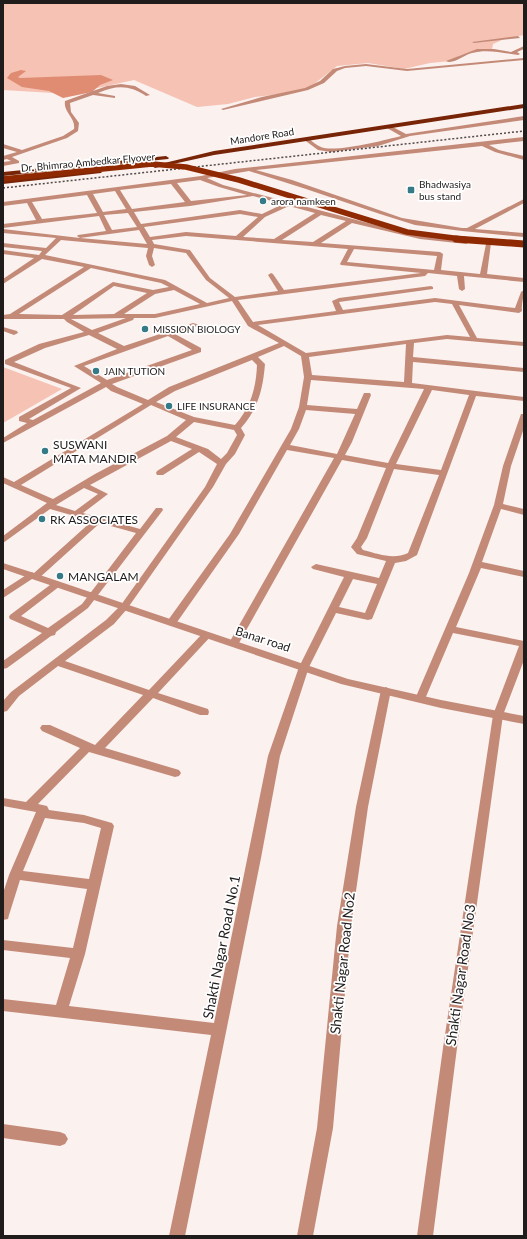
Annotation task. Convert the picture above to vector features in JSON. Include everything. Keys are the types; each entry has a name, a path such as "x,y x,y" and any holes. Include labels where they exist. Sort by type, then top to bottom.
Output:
{"highway":[{"name":"Mandore Road","path":"3,178 158,165 214,153 524,105"},
{"name":"Mandore Road","path":"3,178 27,172 168,157 524,105"}],"main road":[{"name":"Dr. Bhimrao Ambedkar Flyover","path":"3,178 151,162 175,162 281,189 394,226 448,235 524,241"},
{"name":"Dr. Bhimrao Ambedkar Flyover","path":"3,178 152,164 171,165 239,180 407,232 524,246"}],"street":[{"path":"494,48 496,47 472,42 518,37"},
{"path":"512,53 524,47"},
{"path":"421,65 452,60 464,54 494,48 524,57"},
{"path":"223,109 306,89 322,82 335,70 345,67 366,65 407,70 524,57"},
{"path":"5,157 65,138 76,130 78,125 76,120 68,114 68,102 107,87 124,84 136,88 148,95"},
{"path":"107,87 123,90"},
{"path":"93,93 113,97"},
{"path":"442,118 458,128"},
{"path":"306,139 320,149 331,150 378,144 405,136 524,118"},
{"path":"389,126 405,136"},
{"path":"3,204 90,194 245,170 524,139"},
{"path":"483,144 497,151 524,158"},
{"path":"3,146 24,152"},
{"path":"510,155 524,153"},
{"path":"5,157 17,162 27,172"},
{"path":"3,164 17,162"},
{"path":"245,170 272,176 429,226 524,235"},
{"path":"201,178 256,196 398,233 446,240 524,246"},
{"path":"173,182 190,204"},
{"path":"117,190 152,246 149,256 152,265"},
{"path":"90,194 110,232"},
{"path":"3,226 256,196"},
{"path":"29,201 40,222"},
{"path":"468,230 524,201"},
{"path":"238,238 263,216 288,204"},
{"path":"332,215 357,204"},
{"path":"3,282 40,257 60,238 110,232 240,212 263,216"},
{"path":"277,240 321,212"},
{"path":"316,243 352,220"},
{"path":"3,231 188,251 208,279 234,299 251,324 305,355 447,337 474,338 524,344"},
{"path":"148,239 186,234 316,243 440,254"},
{"path":"437,272 440,254 446,240"},
{"path":"483,276 490,244"},
{"path":"3,245 47,250"},
{"path":"352,246 343,264 524,280"},
{"path":"3,252 90,266 163,281 206,305"},
{"path":"353,265 366,281"},
{"path":"12,316 90,266"},
{"path":"3,317 155,316 234,299 424,272"},
{"path":"424,272 435,300"},
{"path":"460,274 462,289"},
{"path":"271,275 282,292"},
{"path":"66,317 96,294 113,284 154,292 161,292 176,288"},
{"path":"340,312 335,301 430,288"},
{"path":"115,317 154,292"},
{"path":"523,296 518,306 524,318"},
{"path":"251,324 435,300 519,310"},
{"path":"454,302 474,338"},
{"path":"66,317 69,322 124,349"},
{"path":"5,361 42,346 137,317"},
{"path":"196,325 78,366 107,383 114,389 149,403 192,419 238,428"},
{"path":"3,329 14,333"},
{"path":"3,441 107,383 198,350 169,334"},
{"path":"408,385 408,359 410,342"},
{"path":"7,483 172,390 286,343"},
{"path":"171,623 234,534 295,429 303,407 308,376 305,355"},
{"path":"238,428 250,415 258,391 261,364 252,356"},
{"path":"408,359 524,370"},
{"path":"5,361 77,388 22,419 34,423"},
{"path":"308,376 408,385 524,400"},
{"path":"429,388 391,466 362,538 356,547 360,552 391,560 403,559 412,555 473,394"},
{"path":"234,643 348,442 367,395"},
{"path":"303,407 359,412"},
{"path":"420,699 477,564 498,505 507,466 522,427 524,416"},
{"path":"3,540 51,504 170,438 192,419"},
{"path":"3,708 15,694 110,622 124,607 209,487 222,463 231,454 241,435 238,428"},
{"path":"170,438 198,449 222,463"},
{"path":"285,447 391,466 444,473"},
{"path":"160,473 198,449"},
{"path":"7,483 76,514 142,532"},
{"path":"76,514 104,494 83,485"},
{"path":"498,505 524,512"},
{"path":"3,666 51,633 94,597 159,510"},
{"path":"3,595 33,576 98,520"},
{"path":"333,609 368,617 391,560"},
{"path":"477,564 524,574"},
{"name":"Banar road","path":"3,566 234,643 345,682 524,720"},
{"path":"316,567 382,582"},
{"name":"Shakti Nagar Road No.1","path":"177,1236 220,1030 274,756 304,667 350,574"},
{"path":"51,633 14,617 57,584"},
{"path":"450,629 524,645"},
{"path":"28,807 150,695 207,635"},
{"name":"Shakti Nagar Road No3","path":"425,1236 450,1048 498,715 524,645"},
{"path":"56,662 204,712"},
{"name":"Shakti Nagar Road No2","path":"305,1236 325,1128 345,918 362,807 386,690"},
{"path":"46,728 92,749 175,773"},
{"path":"3,802 43,809 6,896 3,916"},
{"path":"41,813 84,819 108,826 78,954 61,1011"},
{"path":"15,875 95,885"},
{"path":"3,945 78,954"},
{"path":"3,1005 220,1030"},
{"path":"3,1131 60,1139"}],"shaded area":[{"path":"3,3 524,3 524,35 504,39 493,44 492,49 461,55 451,61 430,63 404,69 368,63 337,66 309,88 282,94 255,97 228,104 197,107 134,80 70,94 3,90"},
{"path":"21,70 26,71 18,77 20,78 101,75 113,80 100,85 92,92 63,98 49,91 22,87 7,78 11,73"},
{"path":"3,367 62,389 3,423"}],"railway":[{"path":"3,188 524,131"}],"place":[{"name":"Bhadwasiya bus stand","path":"411,190"},
{"name":"arora namkeen","path":"263,201"},
{"name":"MISSION BIOLOGY","path":"145,329"},
{"name":"JAIN TUTION","path":"96,371"},
{"name":"LIFE INSURANCE","path":"169,406"},
{"name":"SUSWANI MATA MANDIR","path":"45,451"},
{"name":"RK ASSOCIATES","path":"42,519"},
{"name":"MANGALAM","path":"60,576"}]}
